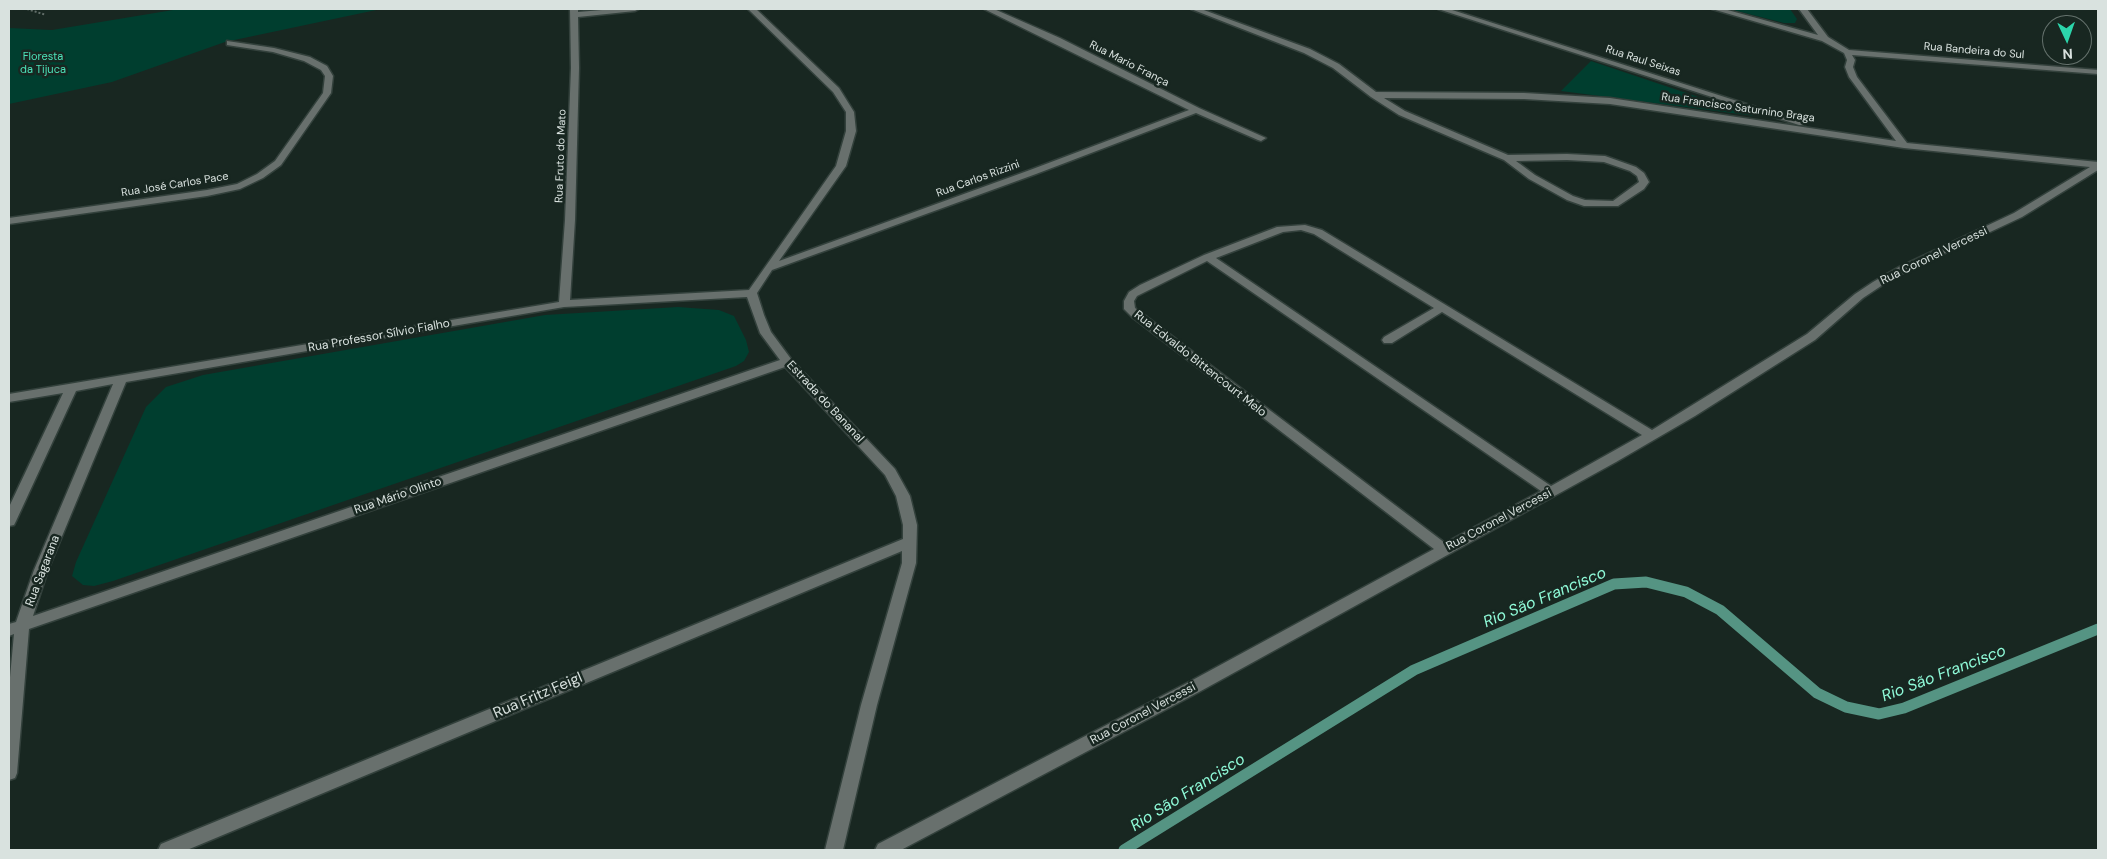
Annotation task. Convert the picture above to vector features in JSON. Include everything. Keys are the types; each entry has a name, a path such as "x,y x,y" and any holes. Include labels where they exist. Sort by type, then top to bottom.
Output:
{"street":[{"path":"574,12 635,9"},
{"path":"752,9 836,90 850,112 851,131 841,166 752,293"},
{"name":"Rua Mario França","path":"988,9 1057,40 1196,110 1260,138"},
{"path":"1195,9 1307,51 1336,66 1374,96 1402,113 1507,158 1532,177 1570,198 1584,203 1614,204 1641,187 1644,182 1641,175 1633,169 1605,159 1567,157 1507,158"},
{"name":"Rua Raul Seixas","path":"1442,9 1837,134"},
{"path":"1716,9 1825,39 1847,52 1851,60 1849,67 1853,77 1904,145"},
{"path":"1803,9 1825,39"},
{"name":"Rua Fruto do Mato","path":"564,304 570,220 575,68 574,12"},
{"name":"Rua José Carlos Pace","path":"9,221 207,193 240,186 260,176 278,163 307,124 326,93 329,76 324,68 307,60 274,50 230,43"},
{"name":"Rua Bandeira do Sul","path":"1847,52 2098,72"},
{"name":"Rua Francisco Saturnino Braga","path":"1374,96 1569,97 1610,101 1904,145 2098,166"},
{"name":"Rua Carlos Rizzini","path":"768,268 1033,172 1196,110"},
{"name":"Rua Coronel Vercessi","path":"884,850 1194,687 1651,436 1811,337 1859,296 1877,284 1904,269 2018,215 2098,166"},
{"name":"Rua Edvaldo Bittencourt Melo","path":"1443,549 1136,315 1130,309 1129,301 1134,294 1144,287 1208,257 1281,228 1301,227 1318,232 1651,436"},
{"path":"1208,257 1551,492"},
{"name":"Rua Professor Sílvio Fialho","path":"9,398 564,304 752,293"},
{"name":"Estrada do Bananal","path":"752,293 758,315 766,333 787,362 890,472 904,496 910,525 909,563 869,706 834,850"},
{"path":"1388,340 1443,307"},
{"name":"Rua Mário Olinto","path":"16,628 787,362"},
{"name":"Rua Sagarana","path":"9,773 16,628 121,379"},
{"path":"9,521 70,388"},
{"name":"Rua Fritz Feigl","path":"166,850 910,542"}],"path":[{"path":"27,9 46,15"}],"green space":[{"name":"Floresta da Tijuca","path":"179,9 381,9 225,42 112,82 9,104 9,28 52,30"},
{"path":"1729,9 1790,9 1797,19 1795,23 1784,23"},
{"path":"1591,61 1755,116 1561,91"},
{"path":"678,307 719,310 734,316 746,340 749,352 744,361 736,366 113,581 94,586 83,585 72,576 76,562 146,407 166,387 203,375 545,315"}],"waterway":[{"name":"Rio São Francisco","path":"1124,850 1414,670 1614,584 1646,582 1686,592 1720,610 1817,693 1846,707 1879,714 1904,708 2098,629"}]}
